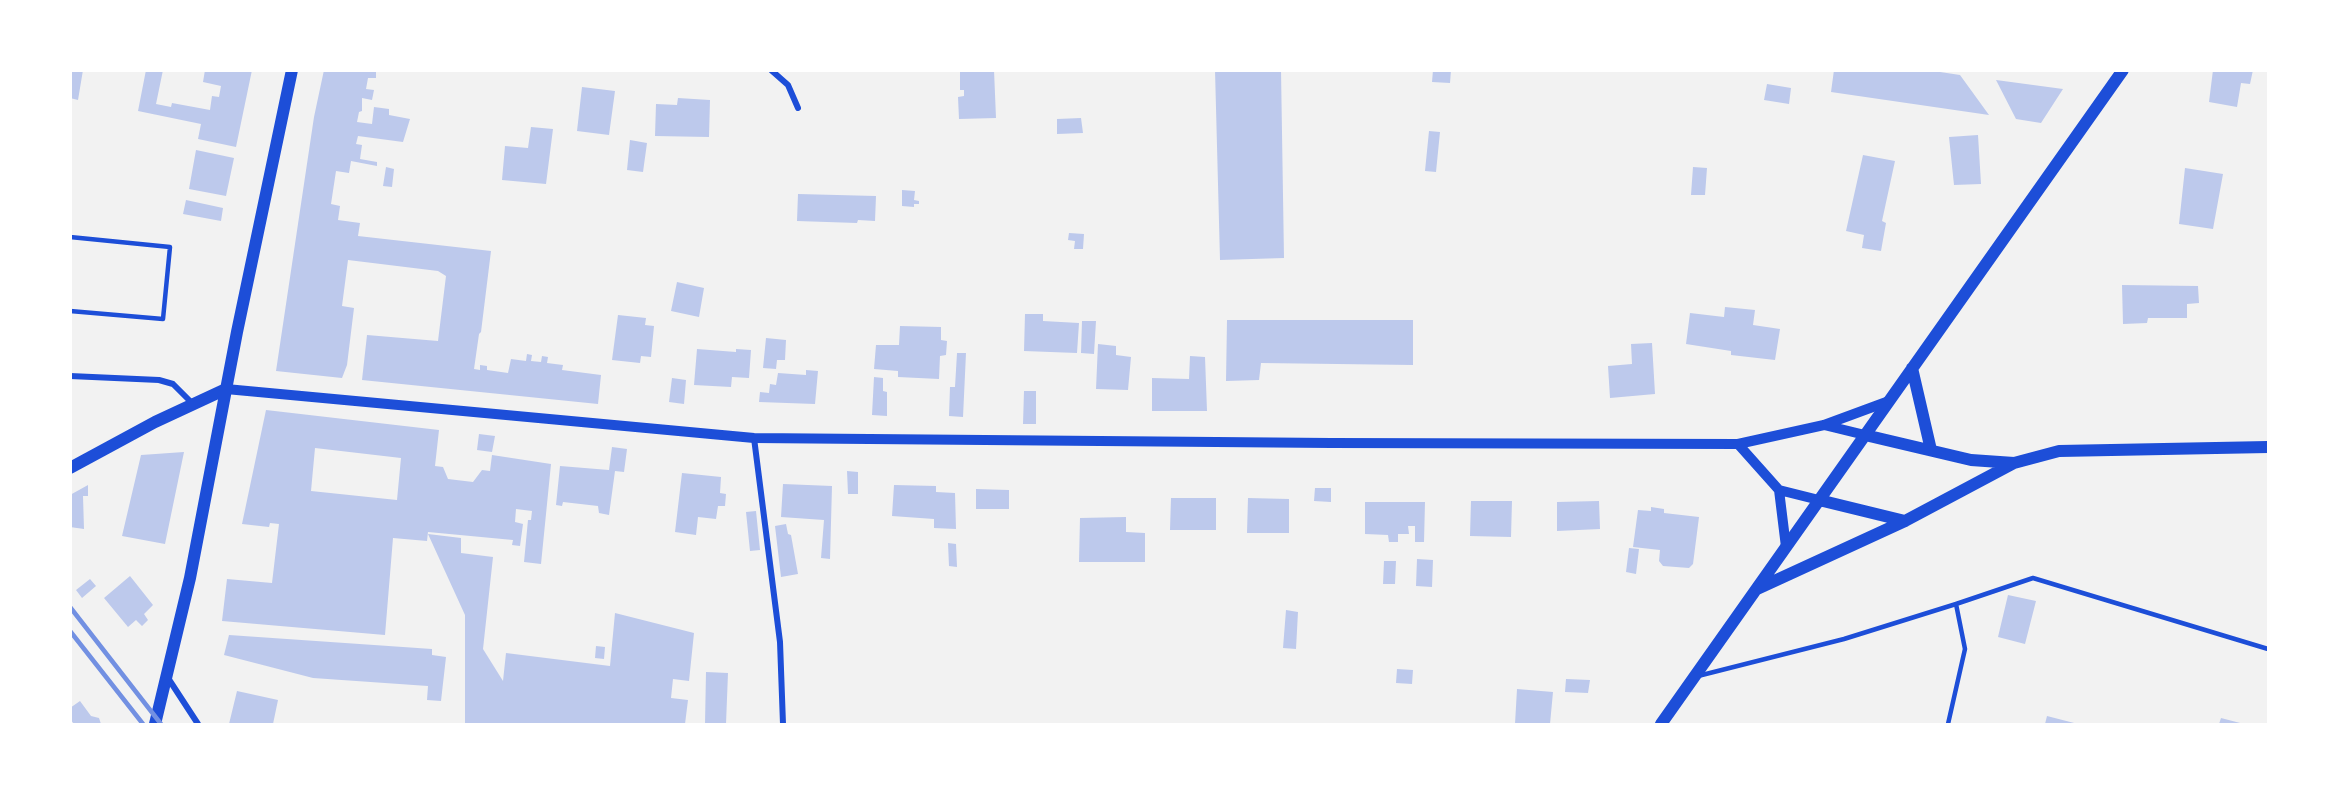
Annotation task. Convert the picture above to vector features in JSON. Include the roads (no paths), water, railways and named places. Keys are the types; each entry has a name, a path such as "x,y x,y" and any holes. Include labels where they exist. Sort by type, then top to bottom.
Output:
{"main road":[{"path":"155,724 190,578 226,389 292,70"},
{"path":"1662,724 2123,70"},
{"path":"1912,368 1931,450"},
{"path":"70,468 226,389"},
{"path":"1865,435 1971,460 2014,463"},
{"path":"1756,590 1905,521 2014,463 2059,451 2268,447"},
{"path":"1819,500 1905,521"}],"street":[{"path":"771,70 788,85 798,108"},
{"path":"70,376 159,380 173,384 193,404"},
{"path":"226,389 754,438 1738,444 1824,425 1889,401"},
{"path":"1824,425 1865,435"},
{"path":"754,438 780,642 783,724"},
{"path":"1738,444 1779,490 1819,500"},
{"path":"1779,490 1786,547"},
{"path":"167,678 198,724"}],"lane":[{"path":"70,237 170,247 164,319 70,310"},
{"path":"1695,677 1845,639 2033,578 2268,649"},
{"path":"1948,724 1965,649 1956,604"},
{"path":"1950,717 1953,724"}],"railway":[{"path":"70,607 161,724"},
{"path":"70,631 143,724"}]}
